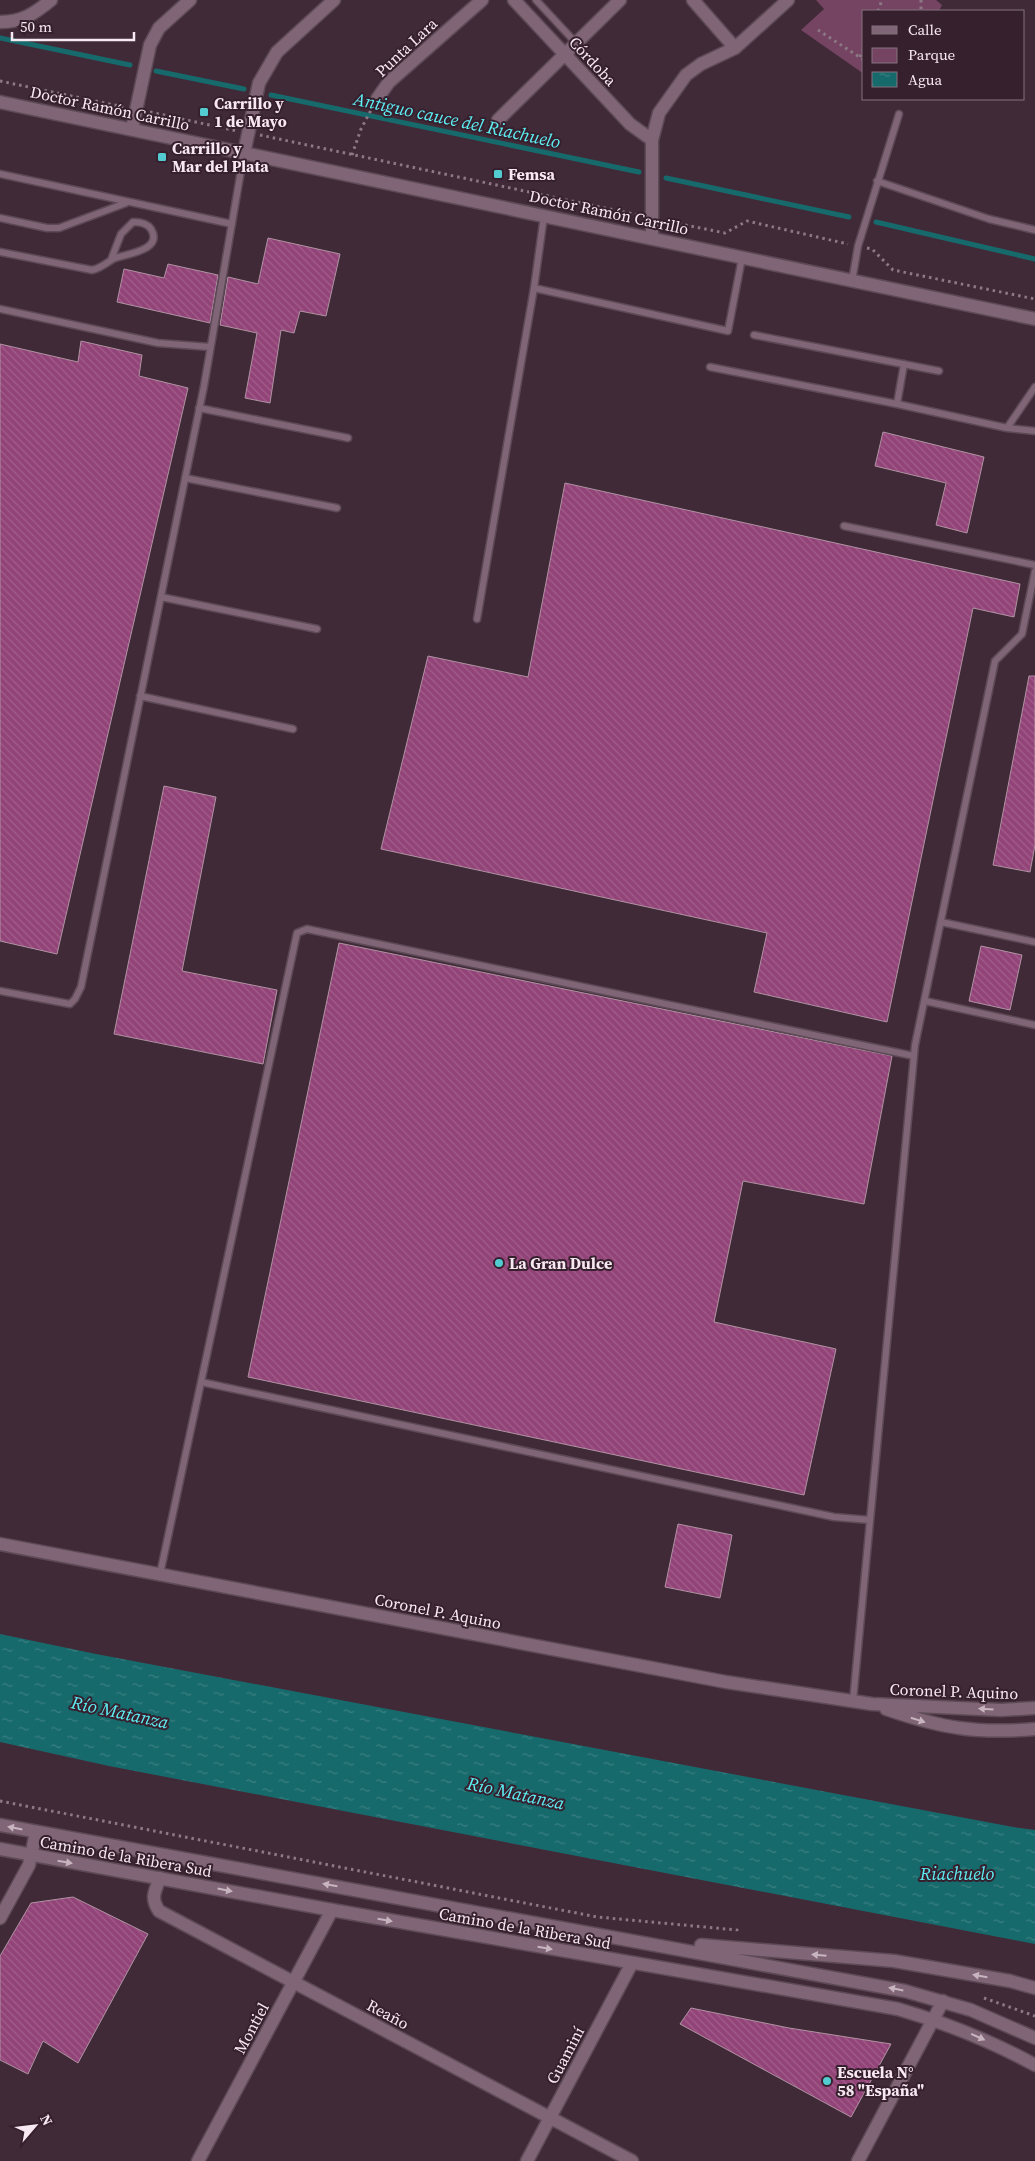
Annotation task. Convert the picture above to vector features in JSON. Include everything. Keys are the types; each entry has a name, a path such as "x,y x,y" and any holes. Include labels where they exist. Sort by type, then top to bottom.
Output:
{"street":[{"path":"0,22 20,20 38,10 50,0"},
{"path":"132,129 150,45 154,35 190,0"},
{"path":"244,152 259,83 277,52 334,0"},
{"name":"Punta Lara","path":"375,102 389,82 482,0"},
{"name":"Córdoba","path":"514,0 630,124 652,140"},
{"path":"498,120 620,0"},
{"path":"693,0 735,48"},
{"path":"652,238 652,140 659,113 686,75 701,64 735,48 788,0"},
{"name":"Doctor Ramón Carrillo","path":"0,102 1035,319"},
{"name":"Coronel P. Aquino","path":"0,1544 726,1682 872,1704 1001,1710 1035,1708"},
{"name":"Coronel P. Aquino","path":"872,1704 923,1722 966,1730 998,1732 1035,1729"},
{"name":"Camino de la Ribera Sud","path":"0,1825 636,1940 905,1991 944,2000 1004,2023 1035,2038"},
{"path":"0,1918 29,1865 36,1832"},
{"name":"Camino de la Ribera Sud","path":"0,1849 332,1910 898,2009 933,2020 1004,2048 1035,2065"},
{"name":"Reaño","path":"160,1878 154,1895 154,1903 159,1910 632,2161"},
{"name":"Montiel","path":"198,2161 332,1910"},
{"path":"636,1940 894,1961 1031,1987"},
{"name":"Guaminí","path":"527,2161 632,1963"},
{"path":"858,2161 944,2000"}],"lane":[{"path":"536,0 576,43"},
{"path":"852,281 858,246 899,114"},
{"path":"0,991 70,1004 75,1000 81,987 200,408 244,152"},
{"path":"0,174 232,224"},
{"path":"878,181 989,219 1035,230"},
{"path":"0,218 47,228 59,228 126,202"},
{"path":"478,619 534,288 544,216"},
{"path":"0,252 92,270 99,269 111,260 145,249 150,245 153,236 152,230 147,225 133,222 121,234 111,260"},
{"path":"534,288 728,331 742,258"},
{"path":"0,309 158,343 210,347"},
{"path":"754,335 939,371"},
{"path":"897,404 904,364"},
{"path":"710,367 1007,428 1035,431"},
{"path":"1007,428 1035,386"},
{"path":"200,408 348,438"},
{"path":"185,478 337,508"},
{"path":"844,526 1035,565"},
{"path":"853,1701 914,1056 995,662 1022,634 1035,571"},
{"path":"161,597 317,629"},
{"path":"140,696 294,729"},
{"path":"941,922 1035,942"},
{"path":"160,1574 297,933 307,929 914,1056"},
{"path":"924,1001 1035,1025"},
{"path":"201,1382 824,1515 870,1520"}],"path":[{"path":"818,30 862,58"},
{"path":"0,81 726,233 747,221 872,249 893,270 1035,298"},
{"path":"352,155 363,125 375,102"},
{"path":"0,1801 598,1917 737,1930 741,1949"}],"green space":[{"path":"816,0 936,0 942,5 940,10 862,10 862,73 801,30 824,9"}],"water":[{"name":"Riachuelo","path":"0,1634 96,1654 1035,1830 1035,1944 109,1766 0,1742"}],"building":[{"path":"268,238 340,254 326,316 300,311 294,333 281,330 270,403 245,398 257,333 220,325 228,277 258,284"},
{"path":"168,264 218,275 210,323 117,302 124,269 164,278"},
{"path":"81,341 142,355 139,376 188,388 57,954 0,941 0,344 78,362"},
{"path":"883,432 984,457 967,533 936,525 946,483 875,466"},
{"path":"565,483 1020,584 1014,617 973,608 887,1022 754,992 767,933 381,849 428,656 528,677"},
{"path":"1029,676 1035,676 1035,845 1030,872 993,865"},
{"path":"164,786 216,797 182,971 277,990 263,1064 114,1034"},
{"name":"La Gran Dulce","path":"339,943 892,1056 864,1204 743,1181 714,1322 836,1349 804,1495 248,1377"},
{"path":"981,946 1022,955 1010,1010 969,1001"},
{"path":"678,1524 732,1535 720,1598 665,1587"},
{"path":"73,1897 148,1934 78,2063 43,2041 28,2074 0,2060 0,1956 31,1903"},
{"name":"Escuela N° 58 \"España\"","path":"691,2008 789,2028 891,2044 851,2117 680,2024"}],"waterway":[{"name":"Antiguo cauce del Riachuelo","path":"0,38 130,65"},
{"name":"Antiguo cauce del Riachuelo","path":"156,71 244,89"},
{"name":"Antiguo cauce del Riachuelo","path":"271,95 639,172"},
{"name":"Antiguo cauce del Riachuelo","path":"666,178 849,217"},
{"name":"Antiguo cauce del Riachuelo","path":"876,222 1035,259"}],"place":[{"name":"Carrillo y 1 de Mayo","path":"204,112"},
{"name":"Carrillo y Mar del Plata","path":"162,157"},
{"name":"Femsa","path":"498,174"},
{"name":"La Gran Dulce","path":"499,1263"},
{"name":"Escuela N° 58 \"España\"","path":"827,2081"}],"water label":[{"name":"Río Matanza","path":"120,1712"},
{"name":"Río Matanza","path":"516,1793"}]}
